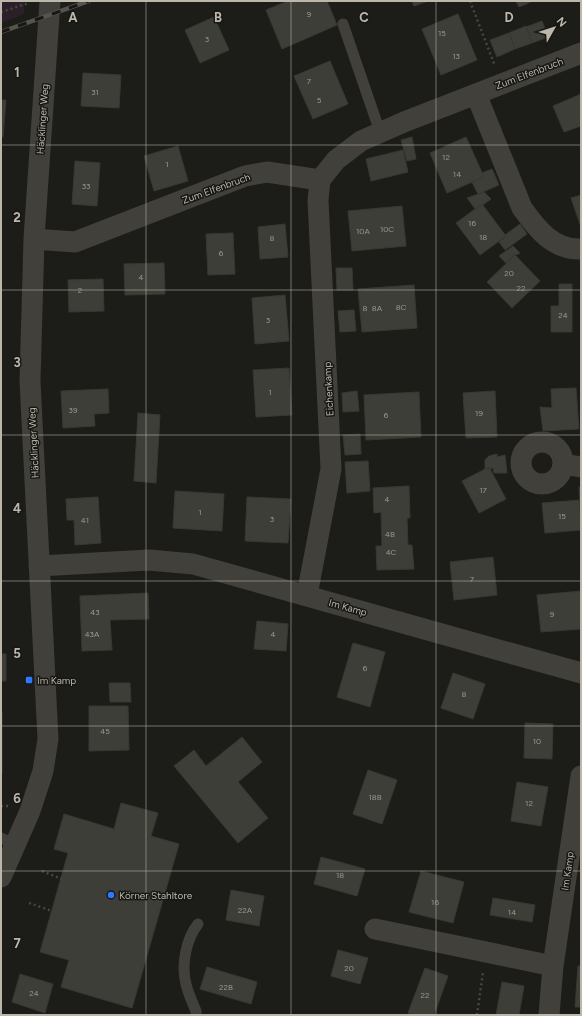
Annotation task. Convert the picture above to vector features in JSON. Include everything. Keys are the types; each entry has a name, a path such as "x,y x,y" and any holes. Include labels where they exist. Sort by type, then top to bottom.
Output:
{"street":[{"name":"Häcklinger Weg","path":"1,876 8,841 30,811 43,771 48,739 30,381 40,2"},
{"name":"Zum Elfenbruch","path":"34,239 75,242 245,176 267,172 320,180 336,160 360,141 404,122 581,53"},
{"path":"476,94 522,208 545,236 560,246 581,249"},
{"name":"Eichenkamp","path":"307,595 331,469 318,200 320,180"},
{"name":"Im Kamp","path":"39,566 149,560 193,564 581,673"},
{"name":"Im Kamp","path":"549,1015 553,966 581,776"},
{"path":"375,929 553,966"}],"lane":[{"path":"343,24 380,132"},
{"path":"196,1015 196,1011 185,982 184,963 187,946 194,928 198,924"}],"path":[{"path":"470,1 502,84"},
{"path":"1,12 40,2"},
{"path":"42,871 62,879"},
{"path":"29,903 52,911"},
{"path":"477,1015 486,952"}],"shaded area":[{"path":"1,1 24,1 24,14 1,23"}],"building":[{"path":"288,1 327,1 337,25 282,49 266,10"},
{"path":"412,1 428,1 414,6"},
{"path":"516,1 533,1 519,7"},
{"path":"458,14 477,60 441,75 422,29"},
{"path":"214,17 229,50 200,63 185,30"},
{"path":"542,21 548,37 532,43 526,27"},
{"path":"526,26 532,43 515,49 509,33"},
{"path":"509,33 515,49 497,57 490,40"},
{"path":"330,61 348,104 313,119 294,76"},
{"path":"83,73 121,75 119,108 81,106"},
{"path":"581,94 581,126 564,132 553,106"},
{"path":"1,100 6,100 3,137 1,137"},
{"path":"412,137 416,159 407,161 401,140"},
{"path":"466,137 484,177 447,193 430,153"},
{"path":"178,146 188,181 154,191 144,156"},
{"path":"403,150 408,172 371,181 366,159"},
{"path":"75,161 100,163 97,206 72,204"},
{"path":"492,169 499,185 478,194 472,182 484,177 482,173"},
{"path":"484,192 491,199 476,210 467,198"},
{"path":"581,195 581,227 571,198"},
{"path":"482,204 506,236 480,255 456,223"},
{"path":"402,206 406,246 352,251 348,211"},
{"path":"285,224 288,257 260,259 258,227"},
{"path":"520,224 527,234 505,250 499,242 506,236 505,235"},
{"path":"233,233 235,274 208,275 206,234"},
{"path":"513,246 520,253 515,254 506,263 499,256"},
{"path":"515,255 540,281 512,308 487,282"},
{"path":"164,263 165,294 125,295 124,264"},
{"path":"336,268 352,268 353,290 337,290"},
{"path":"103,279 104,311 69,312 68,280"},
{"path":"559,284 572,284 572,332 551,332 551,306 559,306"},
{"path":"414,285 417,328 362,332 358,289"},
{"path":"285,295 289,341 255,344 252,298"},
{"path":"354,310 356,331 340,332 338,311"},
{"path":"289,368 292,415 256,417 253,370"},
{"path":"576,388 579,429 543,431 540,407 552,408 551,389"},
{"path":"108,389 109,413 94,414 95,426 63,428 61,391"},
{"path":"357,391 359,411 343,412 342,393"},
{"path":"495,391 497,437 466,438 463,393"},
{"path":"419,392 421,437 366,440 364,395"},
{"path":"138,413 160,415 156,483 134,481"},
{"path":"360,434 361,454 345,455 343,435"},
{"path":"497,454 497,457 505,455 507,473 494,473 493,468 485,469 485,460 489,456"},
{"path":"368,461 370,491 347,493 345,462"},
{"path":"489,467 506,499 479,513 462,481"},
{"path":"409,486 410,518 407,518 408,545 412,545 414,569 377,570 376,546 382,546 381,512 374,513 373,488"},
{"path":"579,487 581,487 580,514"},
{"path":"175,491 224,494 222,531 173,528"},
{"path":"98,497 101,543 75,545 74,520 67,520 66,499"},
{"path":"247,497 291,499 288,543 245,541"},
{"path":"581,500 581,530 545,533 542,503"},
{"path":"493,557 497,595 454,600 450,562"},
{"path":"581,591 581,629 541,632 537,595"},
{"path":"148,593 149,619 110,620 112,650 82,651 80,596"},
{"path":"257,621 288,624 286,651 254,649"},
{"path":"353,643 385,652 370,707 337,697"},
{"path":"1,654 6,654 6,681 1,681"},
{"path":"453,673 485,684 473,719 441,708"},
{"path":"109,683 130,683 131,702 110,702"},
{"path":"89,706 128,706 129,750 89,751"},
{"path":"2,712 2,774 1,774"},
{"path":"525,723 553,724 552,759 524,758"},
{"path":"242,737 262,762 238,782 268,818 238,843 174,766 194,750 206,766"},
{"path":"368,770 397,780 382,824 353,814"},
{"path":"517,782 548,787 541,826 511,821"},
{"name":"Körner Stahltore","path":"121,803 158,813 151,836 179,844 132,1008 61,987 69,960 40,952 68,853 54,849 64,814 114,829"},
{"path":"321,857 365,869 357,896 314,884"},
{"path":"421,871 464,882 453,923 409,912"},
{"path":"231,890 264,896 259,926 226,920"},
{"path":"493,898 535,905 532,922 490,915"},
{"path":"338,950 368,958 360,984 331,976"},
{"path":"578,966 581,966 581,1007 575,1007"},
{"path":"207,967 257,982 251,1004 200,989"},
{"path":"425,968 448,976 434,1015 415,1015 408,1013"},
{"path":"20,974 53,984 45,1013 12,1002"},
{"path":"502,982 524,986 519,1015 496,1015"}],"railway":[{"path":"1,32 89,1"}],"place":[{"name":"Im Kamp","path":"29,680"},
{"name":"Körner Stahltore","path":"111,895"}]}
